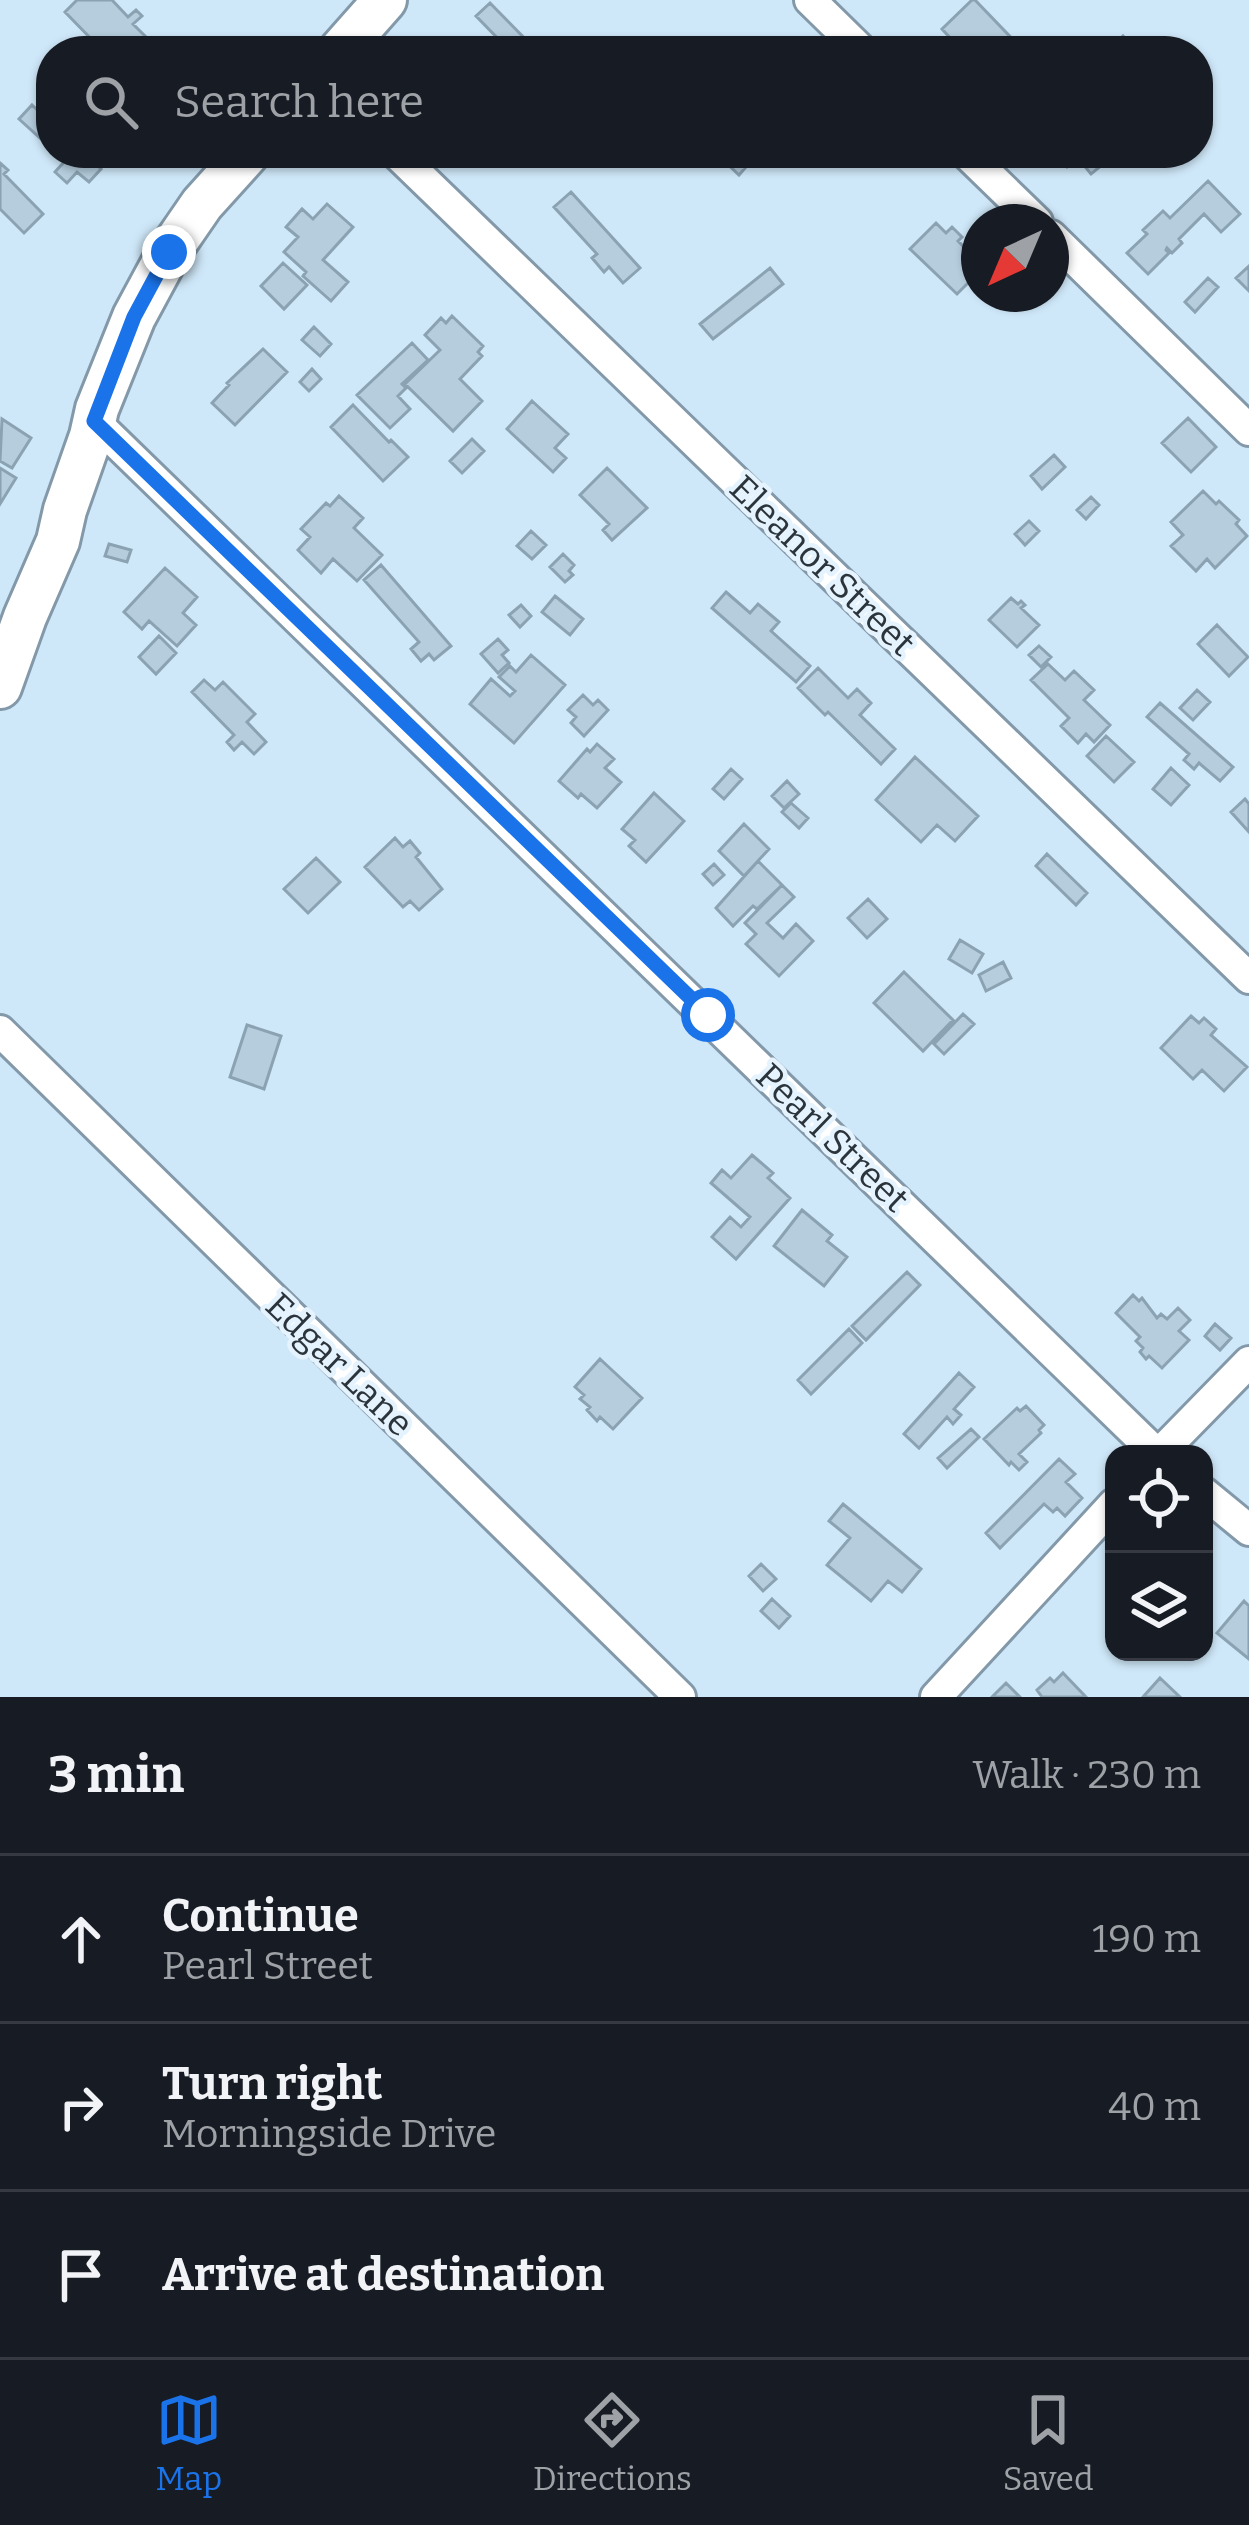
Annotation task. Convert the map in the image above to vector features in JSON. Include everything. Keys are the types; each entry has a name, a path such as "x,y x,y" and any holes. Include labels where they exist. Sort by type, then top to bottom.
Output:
{"street":[{"path":"353,36 385,0"},
{"path":"810,0 847,36"},
{"path":"0,687 58,541 94,421 134,317 169,252 234,168"},
{"name":"Eleanor Street","path":"412,168 1249,978"},
{"path":"981,168 1018,204"},
{"path":"1069,254 1249,430"},
{"name":"Pearl Street","path":"94,421 1149,1445"},
{"name":"Edgar Lane","path":"0,1031 680,1697"},
{"path":"1167,1445 1249,1362"},
{"path":"1213,1500 1249,1530"},
{"path":"936,1697 1105,1514"}],"building":[{"path":"77,0 112,0 128,17 136,10 142,16 133,24 145,36 88,36 65,12"},
{"path":"975,0 1010,36 948,36 942,29"},
{"path":"490,3 522,36 495,36 476,16"},
{"path":"32,105 36,134 19,119"},
{"path":"0,163 8,170 4,174 43,214 24,233 0,209"},
{"path":"59,168 101,169 89,182 77,172 67,183 55,172"},
{"path":"1208,181 1240,214 1221,232 1204,214 1172,253 1167,248 1169,253 1148,274 1127,253 1163,211 1170,218"},
{"path":"571,192 640,268 623,283 609,267 604,272 592,258 597,254 554,207"},
{"path":"327,204 353,227 323,260 348,282 331,301 284,252 298,237 286,227 302,209 313,219"},
{"path":"936,223 946,233 952,227 961,236 961,290 957,294 910,249"},
{"path":"283,263 307,285 284,309 261,286"},
{"path":"1249,266 1249,291 1236,278"},
{"path":"770,268 783,284 713,339 700,324"},
{"path":"1208,278 1218,287 1195,312 1185,302"},
{"path":"452,316 483,346 478,352 482,356 460,379 482,401 453,431 405,384 440,350 425,335 441,318 446,323"},
{"path":"314,327 331,344 320,356 302,340"},
{"path":"412,343 428,360 402,384 406,388 398,396 410,409 390,428 357,395"},
{"path":"263,349 287,372 235,425 212,403"},
{"path":"312,369 321,379 309,391 300,382"},
{"path":"532,401 568,434 555,448 566,458 553,472 507,429"},
{"path":"353,405 408,457 383,481 331,427"},
{"path":"1188,418 1216,447 1191,472 1162,443"},
{"path":"2,419 31,438 12,468 0,461"},
{"path":"472,439 484,451 462,473 450,461"},
{"path":"1054,455 1065,467 1042,489 1031,476"},
{"path":"0,468 16,478 0,504"},
{"path":"607,468 647,508 612,540 603,530 609,524 580,495"},
{"path":"1203,491 1239,520 1236,524 1247,536 1215,568 1207,559 1196,571 1171,546 1183,535 1171,522"},
{"path":"339,496 363,518 354,528 382,555 357,581 333,559 321,573 298,550 310,537 301,529"},
{"path":"1091,497 1099,505 1086,519 1077,510"},
{"path":"1029,521 1039,531 1025,545 1015,534"},
{"path":"531,531 546,545 532,559 517,546"},
{"path":"109,544 131,550 127,562 105,556"},
{"path":"563,554 574,565 569,571 573,575 565,582 550,567"},
{"path":"381,565 451,646 434,660 429,654 421,661 411,649 419,642 364,580"},
{"path":"165,568 197,597 183,613 196,625 177,646 149,621 142,629 124,612"},
{"path":"726,592 750,613 758,604 779,622 771,631 810,666 796,682 712,608"},
{"path":"555,596 583,619 570,635 542,612"},
{"path":"1011,598 1018,604 1021,601 1025,605 1021,608 1039,625 1017,647 989,620"},
{"path":"521,605 531,616 520,627 509,615"},
{"path":"1217,625 1248,657 1229,676 1198,644"},
{"path":"159,636 176,653 156,674 139,657"},
{"path":"498,639 508,650 502,655 509,663 498,673 481,654"},
{"path":"1039,646 1051,657 1041,667 1029,655"},
{"path":"531,655 565,685 514,743 470,704 491,679 510,696 515,691 499,677 510,666 516,672"},
{"path":"1048,664 1065,680 1074,671 1094,690 1084,700 1110,725 1094,742 1086,734 1078,743 1061,726 1069,718 1031,680"},
{"path":"818,668 848,698 857,689 871,703 860,715 895,749 881,764 798,688"},
{"path":"204,680 215,690 223,682 255,714 247,722 266,742 254,754 242,742 234,750 227,742 234,735 192,692"},
{"path":"1197,690 1210,702 1193,720 1180,708"},
{"path":"583,695 608,710 584,736 571,723 576,717 568,710"},
{"path":"1160,703 1233,767 1220,781 1199,763 1194,769 1184,760 1189,754 1147,717"},
{"path":"1106,736 1134,762 1114,782 1087,756"},
{"path":"597,744 614,759 605,768 621,782 597,808 559,781"},
{"path":"915,757 978,816 955,841 937,825 921,842 876,800"},
{"path":"1171,768 1189,785 1171,805 1153,789"},
{"path":"731,769 742,779 724,799 713,789"},
{"path":"787,781 799,794 784,808 772,796"},
{"path":"654,793 684,821 646,862 629,846 635,840 622,829"},
{"path":"1245,799 1249,804 1249,832 1231,812"},
{"path":"791,803 808,818 799,828 782,812"},
{"path":"744,824 769,849 744,876 719,851"},
{"path":"395,838 403,847 410,841 420,853 416,857 442,889 419,910 410,901 403,907 365,867"},
{"path":"1047,854 1087,893 1076,905 1036,866"},
{"path":"316,858 340,882 308,913 284,889"},
{"path":"758,861 782,885 733,926 716,908"},
{"path":"714,864 724,875 713,885 703,874"},
{"path":"782,885 794,897 767,923 783,938 796,924 813,941 779,976 746,944 756,934 745,923"},
{"path":"868,899 887,919 867,938 848,918"},
{"path":"960,940 983,954 972,973 949,959"},
{"path":"1003,962 1011,978 986,991 979,975"},
{"path":"904,972 953,1020 923,1051 874,1003"},
{"path":"963,1014 974,1024 944,1054 934,1044"},
{"path":"1191,1016 1199,1023 1204,1018 1216,1029 1211,1035 1247,1067 1224,1091 1202,1070 1193,1079 1161,1048"},
{"path":"247,1025 281,1036 264,1089 230,1077"},
{"path":"752,1155 773,1173 768,1178 790,1198 736,1259 712,1237 730,1217 741,1227 750,1217 711,1183 722,1170 731,1178"},
{"path":"802,1210 832,1235 827,1241 847,1257 824,1286 774,1246"},
{"path":"907,1272 920,1285 866,1340 852,1326"},
{"path":"1133,1295 1139,1301 1142,1298 1157,1318 1161,1314 1167,1319 1178,1308 1190,1320 1179,1331 1189,1340 1162,1368 1140,1352 1143,1348 1136,1341 1140,1337 1116,1313"},
{"path":"1215,1324 1231,1338 1220,1350 1205,1336"},
{"path":"849,1329 862,1343 811,1394 798,1380"},
{"path":"600,1359 642,1398 613,1429 587,1410 590,1407 580,1399 584,1395 575,1387"},
{"path":"959,1373 974,1387 954,1409 961,1415 953,1424 947,1417 919,1448 904,1434"},
{"path":"1026,1406 1044,1425 1019,1454 1027,1462 1019,1470 984,1439 1017,1408"},
{"path":"971,1429 979,1437 947,1468 938,1458"},
{"path":"1059,1459 1075,1474 1066,1482 1082,1498 1065,1516 1044,1504 1000,1548 986,1533"},
{"path":"843,1504 921,1569 902,1592 888,1581 871,1601 827,1565 850,1538 829,1521"},
{"path":"761,1564 776,1579 763,1591 749,1576"},
{"path":"772,1599 790,1616 779,1628 761,1611"},
{"path":"1244,1601 1249,1606 1249,1659 1217,1633"},
{"path":"1063,1673 1086,1697 1042,1697 1037,1690"},
{"path":"1160,1678 1180,1697 1143,1697"},
{"path":"1006,1683 1020,1697 992,1697"}],"route":[{"path":"169,252 134,317 94,421 708,1015"}]}
